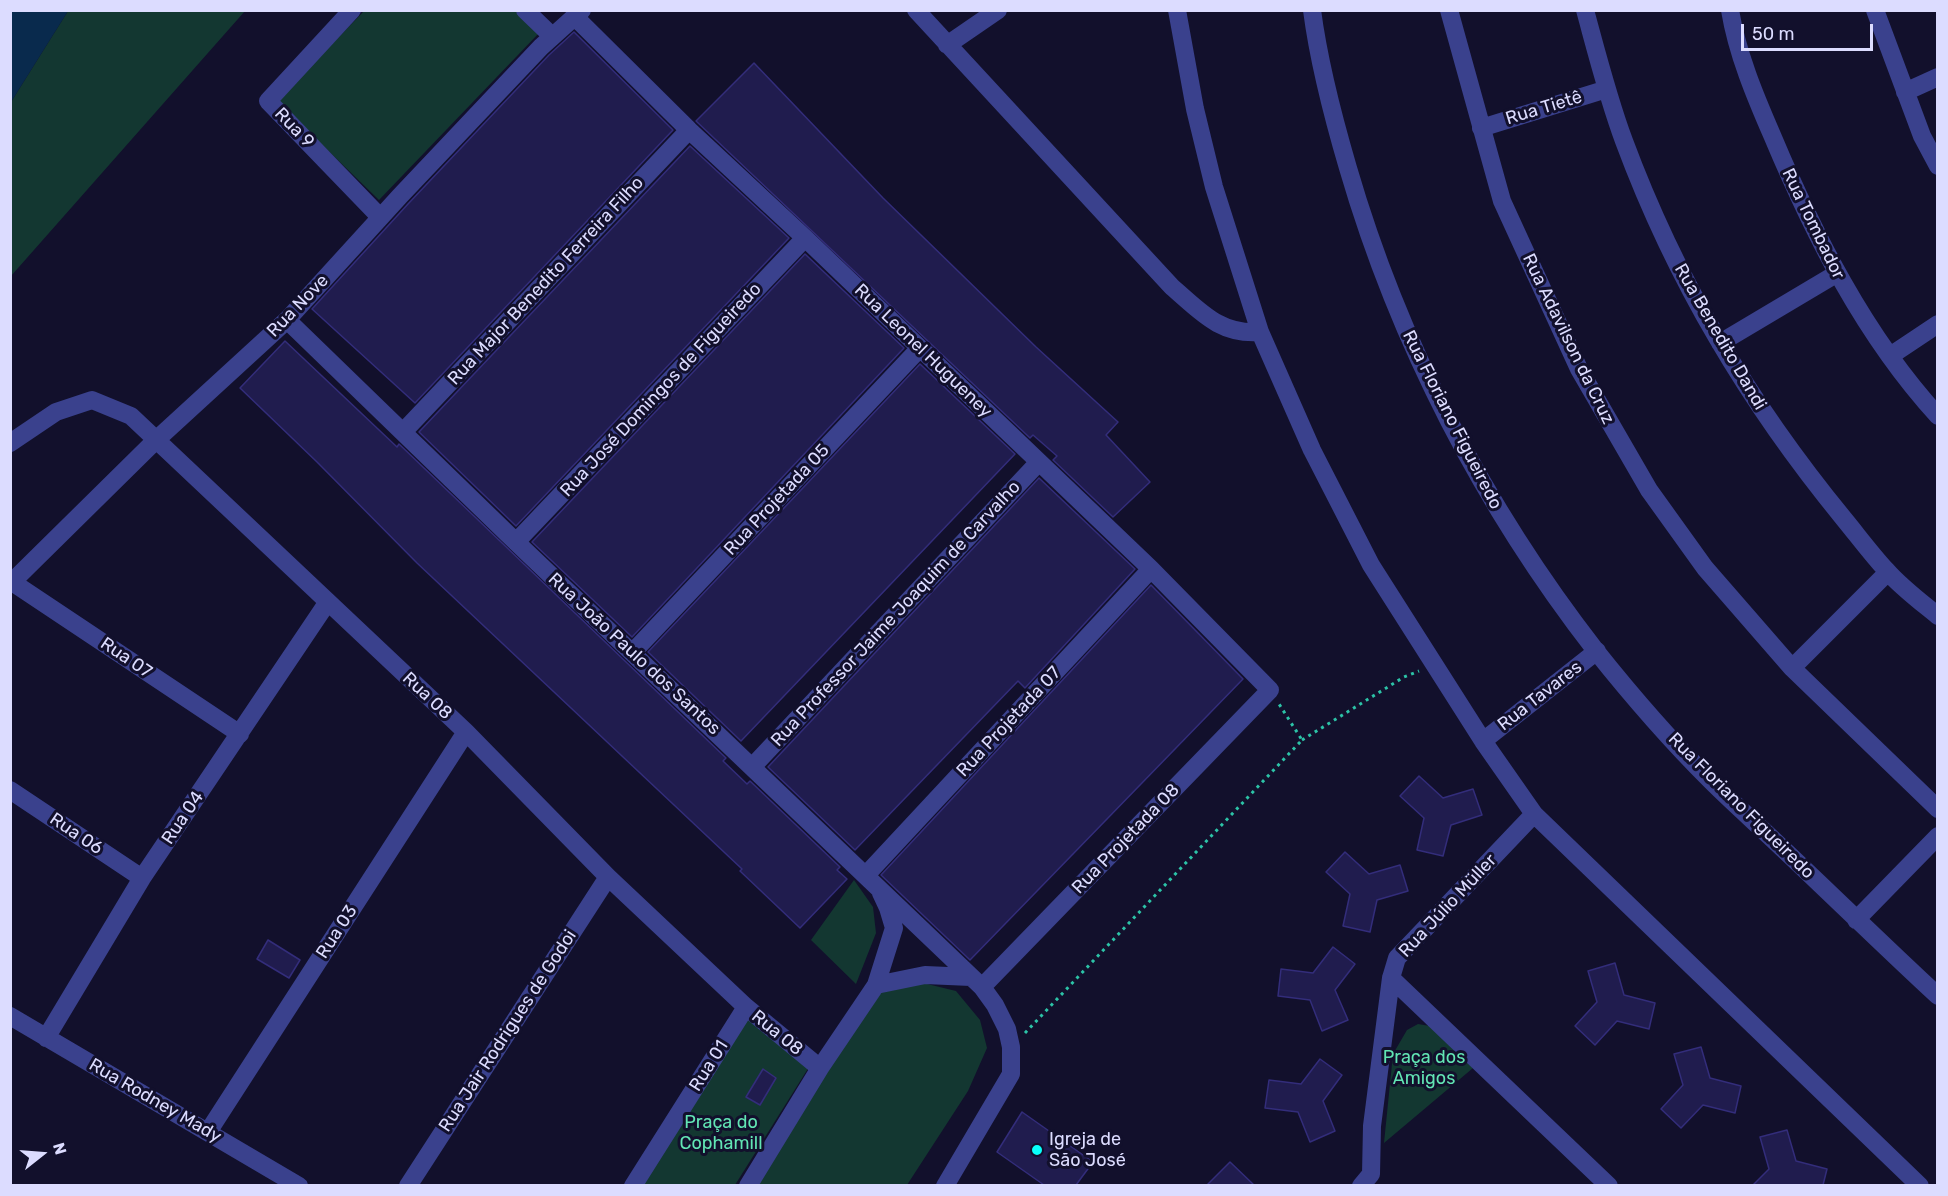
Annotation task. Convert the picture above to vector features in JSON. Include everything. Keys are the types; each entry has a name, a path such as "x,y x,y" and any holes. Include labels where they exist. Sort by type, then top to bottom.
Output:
{"street":[{"name":"Rua 9","path":"352,10 268,101 380,217"},
{"path":"525,10 552,36"},
{"path":"916,10 1172,287 1208,318 1228,330 1244,333 1260,332"},
{"path":"947,45 998,10"},
{"path":"1177,10 1195,109 1214,187 1260,332 1312,450 1371,565 1434,665 1534,814 1920,1185"},
{"name":"Rua Floriano Figueiredo","path":"1312,10 1315,34 1338,134 1365,225 1401,321 1479,480 1531,563 1597,651 1710,780 1938,996"},
{"name":"Rua Adavilson da Cruz","path":"1449,10 1502,201 1579,369 1649,490 1705,568 1792,668 1938,809"},
{"name":"Rua Benedito Dandi","path":"1585,10 1606,89 1623,140 1649,204 1679,267 1720,343 1748,390 1793,455 1888,573 1938,616"},
{"name":"Rua Tombador","path":"1730,10 1732,25 1755,96 1793,187 1836,274 1890,356 1938,416"},
{"path":"1875,10 1922,135 1938,166"},
{"name":"Rua Nove","path":"11,583 155,441 287,320 380,217 552,36 578,13"},
{"name":"Rua Leonel Hugueney","path":"578,13 689,130 1151,569 1270,690"},
{"path":"1905,92 1938,77"},
{"name":"Rua Tietê","path":"1481,128 1606,89"},
{"name":"Rua Major Benedito Ferreira Filho","path":"403,432 689,130"},
{"name":"Rua José Domingos de Figueiredo","path":"516,543 805,238"},
{"path":"1720,343 1836,274"},
{"name":"Rua João Paulo dos Santos","path":"287,320 516,543 753,766 976,982 995,1005 1007,1029 1011,1047"},
{"path":"1890,356 1938,324"},
{"name":"Rua Projetada 05","path":"633,652 920,348"},
{"name":"Rua 08","path":"10,443 57,412 92,400 131,416 466,732 608,877 747,1007 820,1068"},
{"name":"Rua Professor Jaime Joaquim de Carvalho","path":"753,766 1039,462"},
{"name":"Rua Projetada 07","path":"872,880 1151,569"},
{"path":"1792,668 1888,573"},
{"name":"Rua 07","path":"11,583 240,734"},
{"name":"Rua 04","path":"46,1038 142,878 327,603"},
{"name":"Rua Tavares","path":"1483,741 1597,651"},
{"name":"Rua Projetada 08","path":"976,982 1270,690"},
{"name":"Rua 03","path":"208,1132 466,732"},
{"name":"Rua 06","path":"10,790 142,878"},
{"name":"Rua Júlio Müller","path":"1372,1182 1372,1126 1391,978 1397,958 1534,814"},
{"path":"1856,920 1938,836"},
{"name":"Rua Jair Rodrigues de Godoi","path":"408,1185 608,877"},
{"path":"747,1185 820,1068 876,985 894,928 888,908 872,880"},
{"path":"876,985 925,975 976,982"},
{"path":"1391,978 1610,1185"},
{"name":"Rua 01","path":"633,1185 747,1007"},
{"name":"Rua Rodney Mady","path":"10,1016 299,1185"},
{"path":"945,1185 1011,1074 1011,1047"}],"path":[{"path":"1011,1047 1302,740 1404,677 1434,665"},
{"path":"1270,690 1302,740"}],"green space":[{"path":"68,11 245,11 11,276 11,102"},
{"path":"364,11 518,11 540,32 379,200 277,101"},
{"path":"854,880 873,907 876,933 856,984 811,940"},
{"path":"915,981 956,991 980,1020 987,1048 968,1091 907,1185 751,1186 881,990"},
{"name":"Praça do Cophamill","path":"749,1015 809,1067 735,1185 641,1186"},
{"name":"Praça dos Amigos","path":"1418,1024 1430,1026 1473,1068 1384,1143 1393,1054 1407,1030"}],"water":[{"path":"10,11 68,11 11,102"}],"building":[{"path":"574,32 673,130 415,403 312,309 408,204 549,55"},
{"path":"754,63 883,198 1036,347 1118,422 1106,435 1150,482 1113,517 1053,460 1057,456 1033,435 1030,438 696,121"},
{"path":"690,146 789,238 516,526 419,432"},
{"path":"805,254 904,348 632,637 532,542"},
{"path":"285,341 397,447 399,444 726,758 723,761 747,784 750,781 840,867 837,870 847,879 800,928 740,871 742,869 417,563 240,388"},
{"path":"920,364 1015,454 741,741 648,652"},
{"path":"1039,478 1135,569 1025,688 1018,681 855,850 768,767"},
{"path":"1151,585 1243,679 970,960 881,875"},
{"path":"1419,776 1443,798 1473,789 1482,815 1451,825 1443,856 1417,850 1424,818 1400,796"},
{"path":"1345,852 1369,874 1400,865 1408,891 1377,900 1370,932 1343,926 1350,894 1326,872"},
{"path":"268,940 300,960 289,978 257,959"},
{"path":"1333,947 1355,964 1335,990 1348,1020 1322,1031 1310,1000 1278,996 1281,969 1313,973"},
{"path":"1615,963 1624,995 1655,1003 1649,1029 1617,1021 1595,1045 1575,1026 1597,1002 1588,971"},
{"path":"1701,1047 1710,1078 1741,1086 1735,1113 1703,1105 1681,1128 1661,1109 1683,1085 1674,1054"},
{"path":"1320,1059 1342,1075 1323,1101 1335,1131 1310,1142 1298,1112 1265,1108 1269,1080 1301,1084"},
{"path":"763,1069 776,1078 760,1105 746,1097"},
{"name":"Igreja de São José","path":"1022,1112 1093,1162 1076,1185 1044,1185 997,1152"},
{"path":"1787,1130 1796,1161 1827,1169 1823,1185 1753,1185 1769,1169 1760,1137"},
{"path":"1230,1162 1254,1185 1207,1185"}],"place":[{"name":"Igreja de São José","path":"1037,1150"}]}
